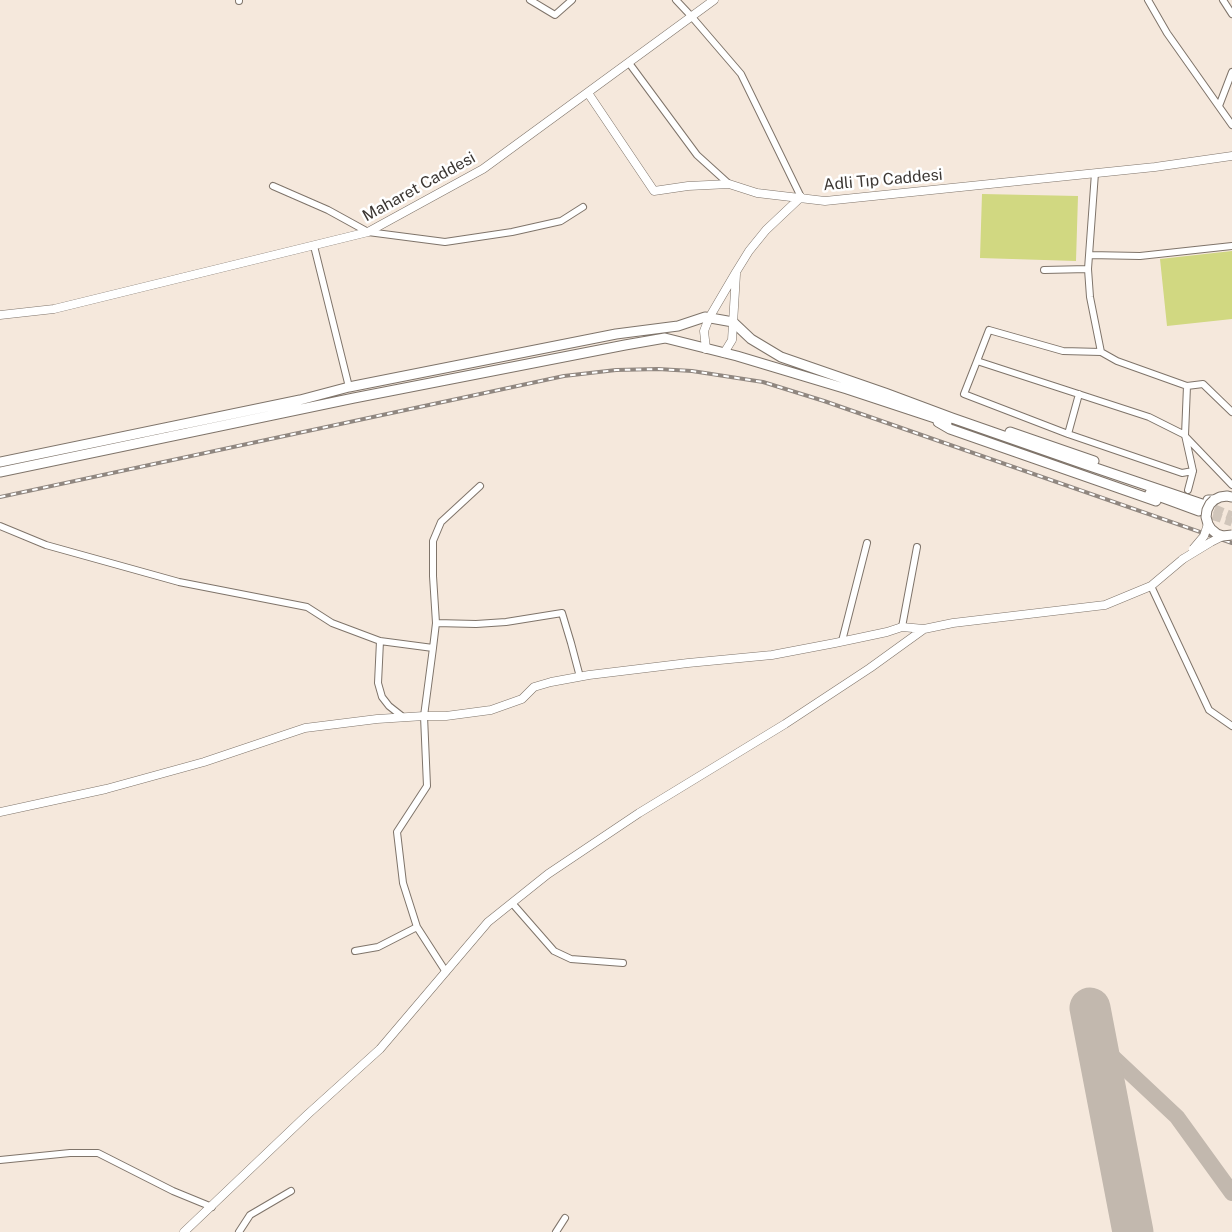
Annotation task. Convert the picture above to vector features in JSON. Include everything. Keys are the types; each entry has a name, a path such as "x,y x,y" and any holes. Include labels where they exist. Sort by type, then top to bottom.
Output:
{"main road":[{"path":"0,462 300,400 349,387 616,334 678,326 705,317 733,322 751,339 781,357 1015,444 1201,508"},
{"path":"0,472 354,398 665,338 724,353 928,412 955,413 1206,500 1214,500"},
{"path":"928,412 950,429 1201,517 1216,534 1227,536"},
{"path":"1207,523 1207,510 1210,504 1220,497 1232,497"}],"street":[{"path":"530,0 555,15 572,0"},
{"path":"676,0 741,74 801,197 766,230 749,251 709,318 704,331 706,348"},
{"name":"Maharet Caddesi","path":"2,315 54,309 368,232 483,169 714,0"},
{"path":"1148,0 1167,34 1232,125"},
{"path":"1223,0 1232,14"},
{"path":"629,63 698,155 729,184"},
{"path":"1219,106 1232,72"},
{"name":"Adli Tıp Caddesi","path":"588,93 654,191 688,186 729,184 757,193 825,200 1155,167 1232,156"},
{"path":"1095,173 1088,269 1090,297 1101,352"},
{"path":"272,186 328,210 368,232 445,242 512,232 561,221 583,207"},
{"path":"314,246 349,387"},
{"path":"1090,255 1140,256 1232,246"},
{"path":"1044,270 1088,269"},
{"path":"724,353 732,340 736,272"},
{"path":"1192,471 1182,474 1068,434 964,394 989,330 1063,351 1101,352 1117,361 1187,386 1203,384 1232,412"},
{"path":"977,362 1150,417 1185,435 1232,484"},
{"path":"1187,386 1185,435 1192,471 1190,493"},
{"path":"1068,434 1079,394"},
{"path":"446,972 417,927 403,883 397,832 427,786 424,716 436,623 433,541 441,522 480,486"},
{"path":"1183,560 1204,536 1207,523"},
{"path":"0,526 46,546 179,582 307,607 332,622 380,641 433,648"},
{"path":"0,812 106,789 195,765 305,728 377,719 446,716 491,710 522,699 534,687 580,677 688,663 772,655 887,632 902,627 924,629 953,623 1105,605 1151,586 1183,560 1211,542 1227,536"},
{"path":"842,641 867,543"},
{"path":"902,627 917,547"},
{"path":"1151,586 1209,710 1232,726"},
{"path":"436,623 476,624 506,622 562,613 580,677"},
{"path":"184,1232 308,1114 380,1049 488,922 548,874 639,813 785,724 870,668 924,629"},
{"path":"380,641 378,683 382,697 403,717"},
{"path":"512,903 554,951 571,959 623,963"},
{"path":"355,951 378,947 417,927"},
{"path":"0,1160 70,1153 98,1153 173,1191 212,1207"},
{"path":"239,1232 250,1215 291,1191"},
{"path":"556,1232 566,1218"}],"green space":[{"path":"982,194 1078,196 1076,261 980,258"},
{"path":"1232,251 1232,319 1167,326 1160,259"}],"taxiway":[{"path":"1097,1042 1177,1117 1232,1193"}],"runway":[{"path":"1090,1008 1133,1232"}],"tunnel":[{"path":"1202,504 1232,516"},
{"path":"1200,511 1232,522"}],"railway":[{"path":"0,497 564,376 616,370 658,369 692,371 763,382 824,401 1232,543"}]}
